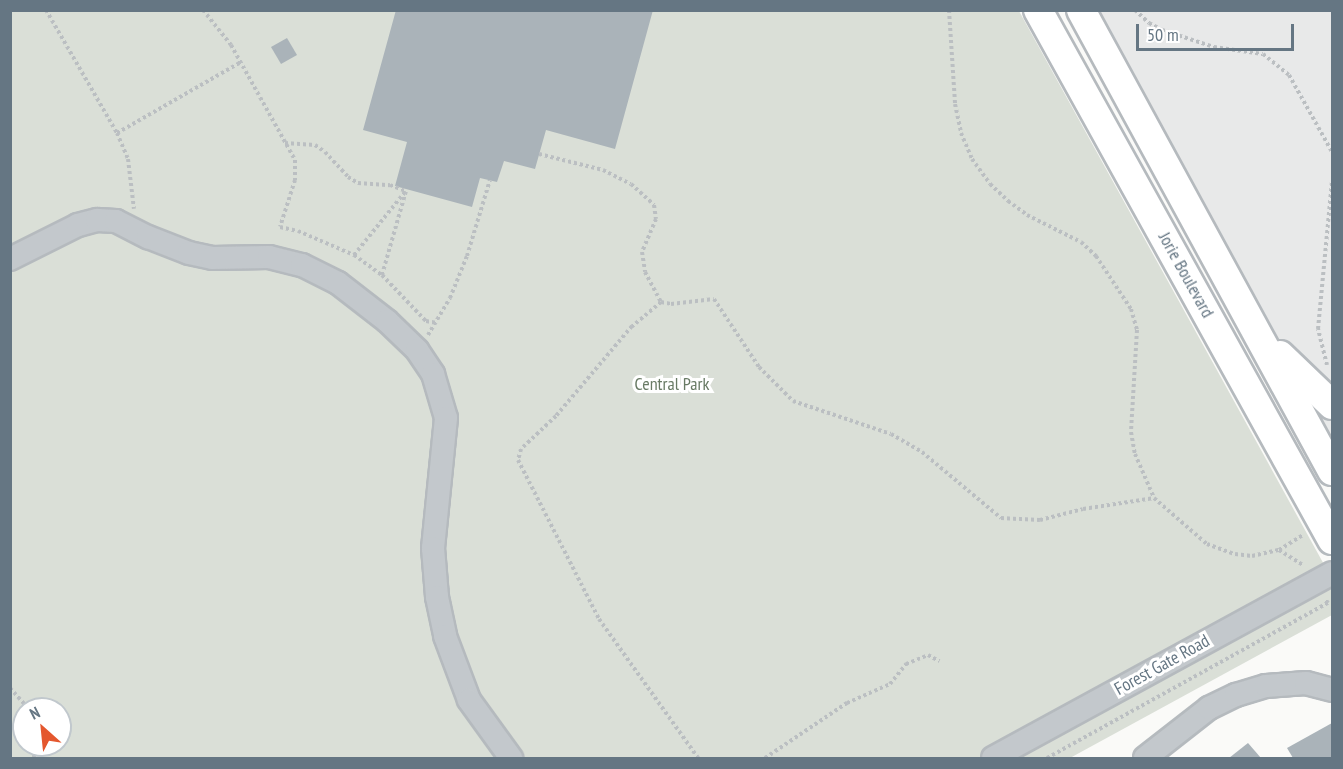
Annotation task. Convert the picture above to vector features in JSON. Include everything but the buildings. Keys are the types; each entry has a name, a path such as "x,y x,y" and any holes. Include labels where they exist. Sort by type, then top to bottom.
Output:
{"main road":[{"name":"Jorie Boulevard","path":"1038,10 1332,540"},
{"name":"Jorie Boulevard","path":"1081,10 1262,337 1332,471"},
{"path":"1262,337 1332,405"}],"street":[{"path":"10,259 78,225 97,220 116,220 148,237 189,253 212,258 269,257 302,265 338,283 387,321 417,350 433,374 446,418 433,548 437,597 446,636 469,700 511,759"},
{"name":"Forest Gate Road","path":"993,759 1324,577"},
{"path":"1145,759 1209,708 1236,694 1266,686 1306,683 1332,690"}],"path":[{"path":"46,10 117,133 128,159 135,206 131,227"},
{"path":"203,10 221,30 242,62 297,170 280,227 298,231 354,255 382,275 426,321 437,322"},
{"path":"949,10 955,104 961,133 972,159 990,184 1008,201 1028,215 1081,242 1096,256 1131,309 1137,330 1131,432 1135,454 1154,498 1207,544 1235,554 1252,556 1279,550 1324,577 1328,603 1047,759"},
{"path":"1135,10 1149,23 1172,33 1214,47 1263,54 1289,75 1332,152"},
{"path":"117,133 242,62"},
{"path":"285,143 315,145 325,152 348,177 358,183 390,185 405,191"},
{"path":"539,154 603,170 631,184 654,205 656,219 642,252 645,272 661,302 670,304 714,299 759,367 793,401 840,414 891,434 922,452 1001,518 1040,520 1083,509 1154,498"},
{"path":"417,350 437,322 467,256 490,180"},
{"path":"1330,374 1318,329 1332,182"},
{"path":"354,255 405,191"},
{"path":"382,275 405,191"},
{"path":"661,302 632,326 556,416 521,449 518,460 598,619 698,759"},
{"path":"765,759 847,703 890,684 906,664 928,655 939,661"}],"shaded area":[{"path":"1095,11 1332,11 1332,445"}],"green space":[{"name":"Central Park","path":"11,11 1019,11 1332,579 1332,615 1070,758 11,758"}]}
